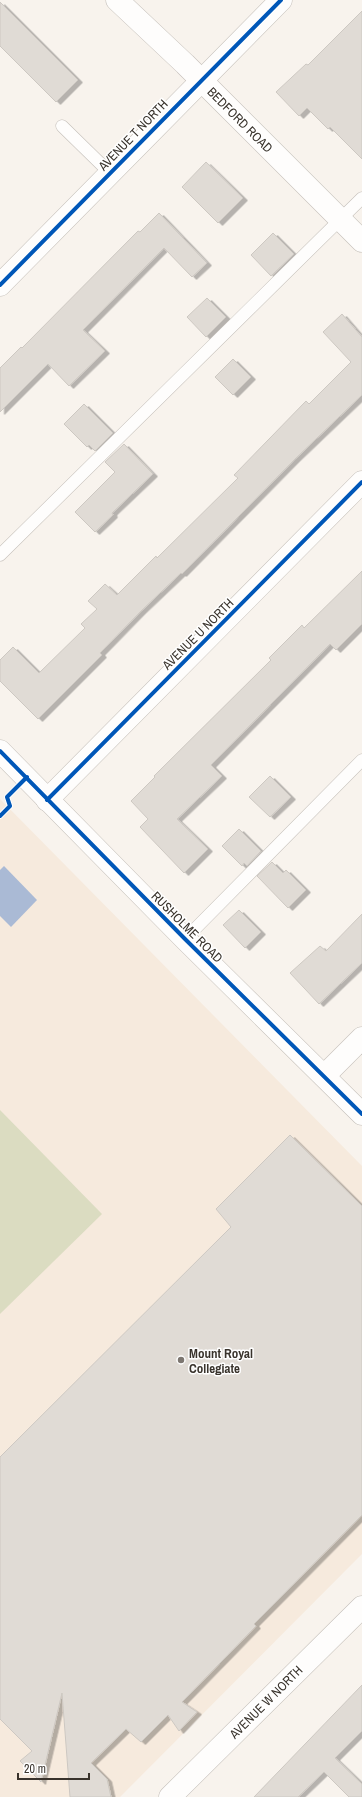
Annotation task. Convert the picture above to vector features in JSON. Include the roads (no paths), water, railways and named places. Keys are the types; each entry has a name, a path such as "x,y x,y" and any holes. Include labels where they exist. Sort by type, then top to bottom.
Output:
{"street":[{"name":"BEDFORD ROAD","path":"117,0 201,80 362,241"},
{"name":"AVENUE T NORTH","path":"0,285 281,0"},
{"name":"AVENUE U NORTH","path":"47,800 362,482"},
{"name":"RUSHOLME ROAD","path":"0,750 47,800 185,939 362,1114"},
{"path":"324,1076 362,1038"},
{"name":"AVENUE W NORTH","path":"170,1797 362,1607"}],"lane":[{"path":"62,126 110,173"},
{"path":"0,555 362,198"},
{"path":"185,939 362,760"}],"water":[{"path":"4,866 37,900 11,927 0,916 0,870"}],"place":[{"name":"Mount Royal Collegiate","path":"181,1360"}]}
